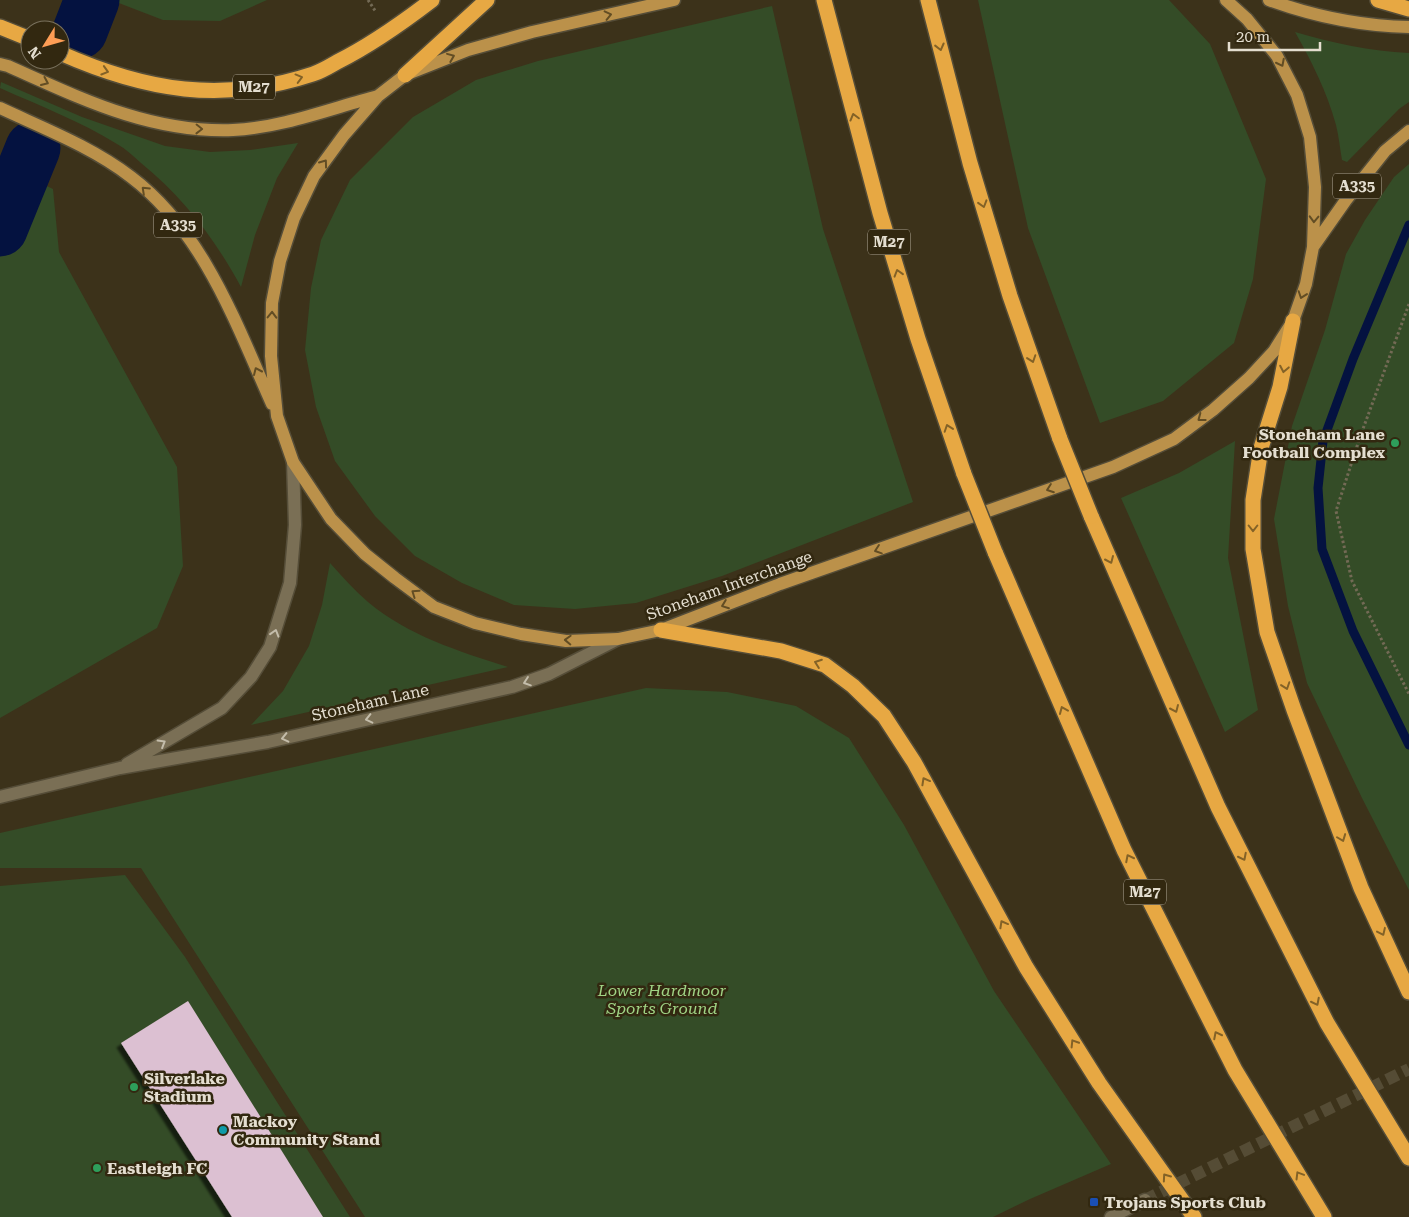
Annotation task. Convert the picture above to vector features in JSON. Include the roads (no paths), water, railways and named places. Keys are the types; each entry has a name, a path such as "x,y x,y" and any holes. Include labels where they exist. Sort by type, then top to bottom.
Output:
{"highway":[{"name":"M27","path":"70,57 95,68 139,82 178,89 220,92 269,85 315,73 363,49 432,0"},
{"path":"405,75 487,0"},
{"path":"928,0 970,163 1010,296 1060,439 1091,516 1218,807 1327,1024 1409,1158"},
{"path":"1378,0 1409,9"},
{"name":"M27","path":"824,4 882,222 918,339 964,474 995,552 1124,850 1235,1070 1324,1217"},
{"path":"0,27 20,35"},
{"path":"1293,321 1280,387 1261,448 1253,500 1254,558 1267,632 1294,710 1361,888 1409,992"},
{"path":"661,630 781,651 825,665 853,686 884,716 914,762 1026,967 1099,1083 1194,1217"}],"main road":[{"name":"Stoneham Interchange","path":"674,0 532,32 468,50 405,75 378,96 344,135 314,176 294,218 280,261 272,303 271,356 277,416 293,462 331,518 365,554 434,607 475,623 521,634 566,641 618,639 661,630 780,584 1112,467 1174,439 1213,410 1249,378 1274,350 1293,321 1306,284 1313,247 1315,187 1310,137 1297,95 1277,56 1247,20 1226,0"},
{"path":"1269,0 1288,7 1348,21 1409,27"},
{"path":"0,64 85,100 145,121 192,129 234,130 276,124 378,96"},
{"name":"A335","path":"0,108 84,147 132,177 168,211 199,252 227,305 277,416"},
{"name":"A335","path":"1313,247 1346,200 1385,150 1409,131"}],"street":[{"name":"Stoneham Lane","path":"120,768 222,708 251,677 270,646 290,583 295,525 293,462"},
{"name":"Stoneham Lane","path":"0,797 120,768 268,742 512,687 549,674 618,639"},
{"path":"1111,1217 1145,1200"}],"waterway":[{"path":"80,31 92,0"},
{"path":"0,229 33,148"},
{"path":"1409,225 1353,359 1323,441 1318,488 1322,549 1353,631 1409,745"}],"tunnel":[{"path":"1145,1200 1409,1069"}],"place":[{"name":"Stoneham Lane Football Complex","path":"1395,443"},
{"name":"Silverlake Stadium","path":"134,1087"},
{"name":"Mackoy Community Stand","path":"223,1130"},
{"name":"Eastleigh FC","path":"97,1168"},
{"name":"Trojans Sports Club","path":"1094,1202"}],"park label":[{"name":"Lower Hardmoor Sports Ground","path":"662,999"}]}
